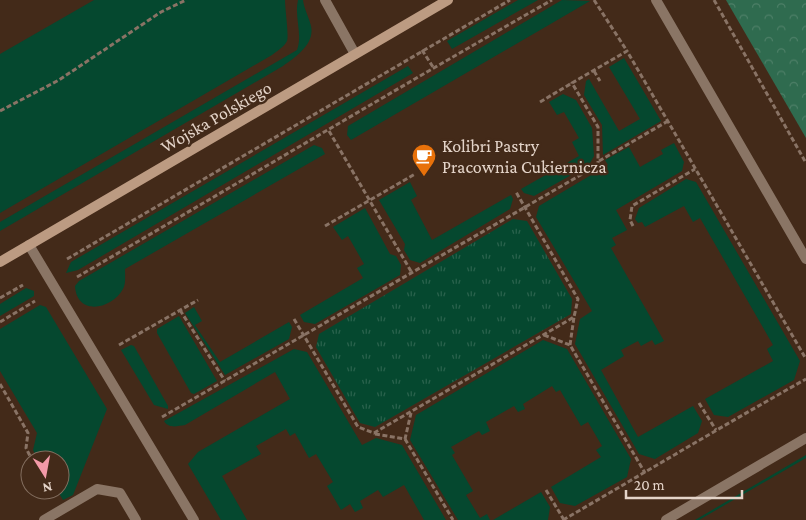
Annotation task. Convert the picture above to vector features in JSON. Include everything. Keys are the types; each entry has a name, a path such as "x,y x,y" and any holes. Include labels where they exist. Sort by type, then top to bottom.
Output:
{"main road":[{"name":"Wojska Polskiego","path":"0,262 448,0"}],"street":[{"path":"325,0 356,54"},
{"path":"656,0 806,260"},
{"path":"29,245 194,520"},
{"path":"666,520 806,438"},
{"path":"44,520 96,489 120,493 136,520"}],"path":[{"path":"0,111 59,80 161,12 186,0"},
{"path":"0,298 510,0"},
{"path":"0,322 552,0"},
{"path":"594,0 668,121 806,360"},
{"path":"714,0 806,163"},
{"path":"422,51 433,68"},
{"path":"540,102 627,52"},
{"path":"594,70 600,81"},
{"path":"158,420 598,164 598,127 572,83"},
{"path":"598,161 668,121"},
{"path":"328,131 412,273"},
{"path":"633,226 630,220 632,206 695,169"},
{"path":"325,226 415,174"},
{"path":"516,192 578,299 570,345 645,473"},
{"path":"115,348 198,300"},
{"path":"180,310 224,382"},
{"path":"374,434 574,317"},
{"path":"294,318 358,427 374,434 406,439"},
{"path":"544,335 570,345"},
{"path":"546,490 563,520 806,379"},
{"path":"0,384 28,433 27,450"},
{"path":"699,402 716,430"},
{"path":"411,412 406,439 452,520"}],"green space":[{"path":"94,0 285,0 287,41 272,55 0,213 0,54"},
{"path":"298,0 303,0 311,26 310,39 303,49 283,66 0,231 0,222 297,50 299,44"},
{"path":"518,0 538,0 452,49 447,41"},
{"path":"562,0 590,1 351,140 347,135 348,126"},
{"path":"726,0 806,0 806,138"},
{"path":"624,58 661,121 603,155 602,125 584,95 586,81 589,79 619,131 640,119 609,67"},
{"path":"408,66 413,73 78,270 66,273 71,262"},
{"path":"563,94 576,100 592,128 594,156 589,165 534,196 524,193 521,189 579,156 572,142 579,138 564,112 557,115 549,102"},
{"path":"674,143 684,162 682,171 616,210 627,230 612,238 616,245 611,248 664,341 655,345 652,340 641,346 638,341 621,350 624,356 601,370 638,437 693,406 702,421 698,433 655,459 639,454 575,344 580,319 592,311 536,217 539,206 608,165 605,160 629,147 640,167 663,154 661,150"},
{"path":"314,145 322,148 325,154 125,269 124,287 118,296 111,301 96,307 88,306 77,296 75,286 79,281"},
{"path":"686,179 696,182 800,361 794,380 728,417 714,415 705,399 773,361 767,349 773,345 700,218 693,222 684,206 645,227 642,222 638,223 635,219 639,208"},
{"path":"410,182 417,196 411,200 432,240 511,195 513,199 510,209 420,263 410,260 404,250 405,244 379,200"},
{"path":"365,208 390,254 396,256 401,265 400,275 315,324 304,322 300,315 363,278 357,268 364,264 348,236 342,240 333,227"},
{"path":"513,219 527,221 572,299 571,314 375,427 360,423 316,347 319,334"},
{"path":"26,288 34,291 34,296 0,316 0,304"},
{"path":"40,305 46,307 107,409 73,495 70,496 70,450 33,450 37,433 0,371 0,329"},
{"path":"194,307 202,321 195,325 220,362 289,322 292,327 289,339 225,375 185,313"},
{"path":"179,316 217,381 194,394 191,393 157,333 157,329"},
{"path":"543,340 567,349 631,459 627,477 575,506 560,503 551,487 601,457 596,450 602,446 588,422 581,426 560,390 556,392 552,386 523,404 525,409 518,412 514,406 486,422 490,431 482,435 479,431 451,447 455,453 452,455 473,491 466,495 480,518 487,514 490,520 458,520 410,440 416,415"},
{"path":"131,345 134,346 168,409 154,405 121,350"},
{"path":"294,349 307,352 362,445 376,438 402,445 446,520 424,520 404,485 383,497 378,490 360,501 363,508 355,512 350,504 341,510 327,486 333,482 316,454 309,458 295,433 290,436 286,429 256,446 261,454 222,476 247,520 221,520 188,464 198,452 290,399 275,372 185,425 171,426 164,421"},
{"path":"806,455 806,458 699,520 695,520"},
{"path":"541,492 550,507 548,520 493,520"}],"place":[{"name":"Kolibri Pastry Pracownia Cukiernicza","path":"424,177"}]}
